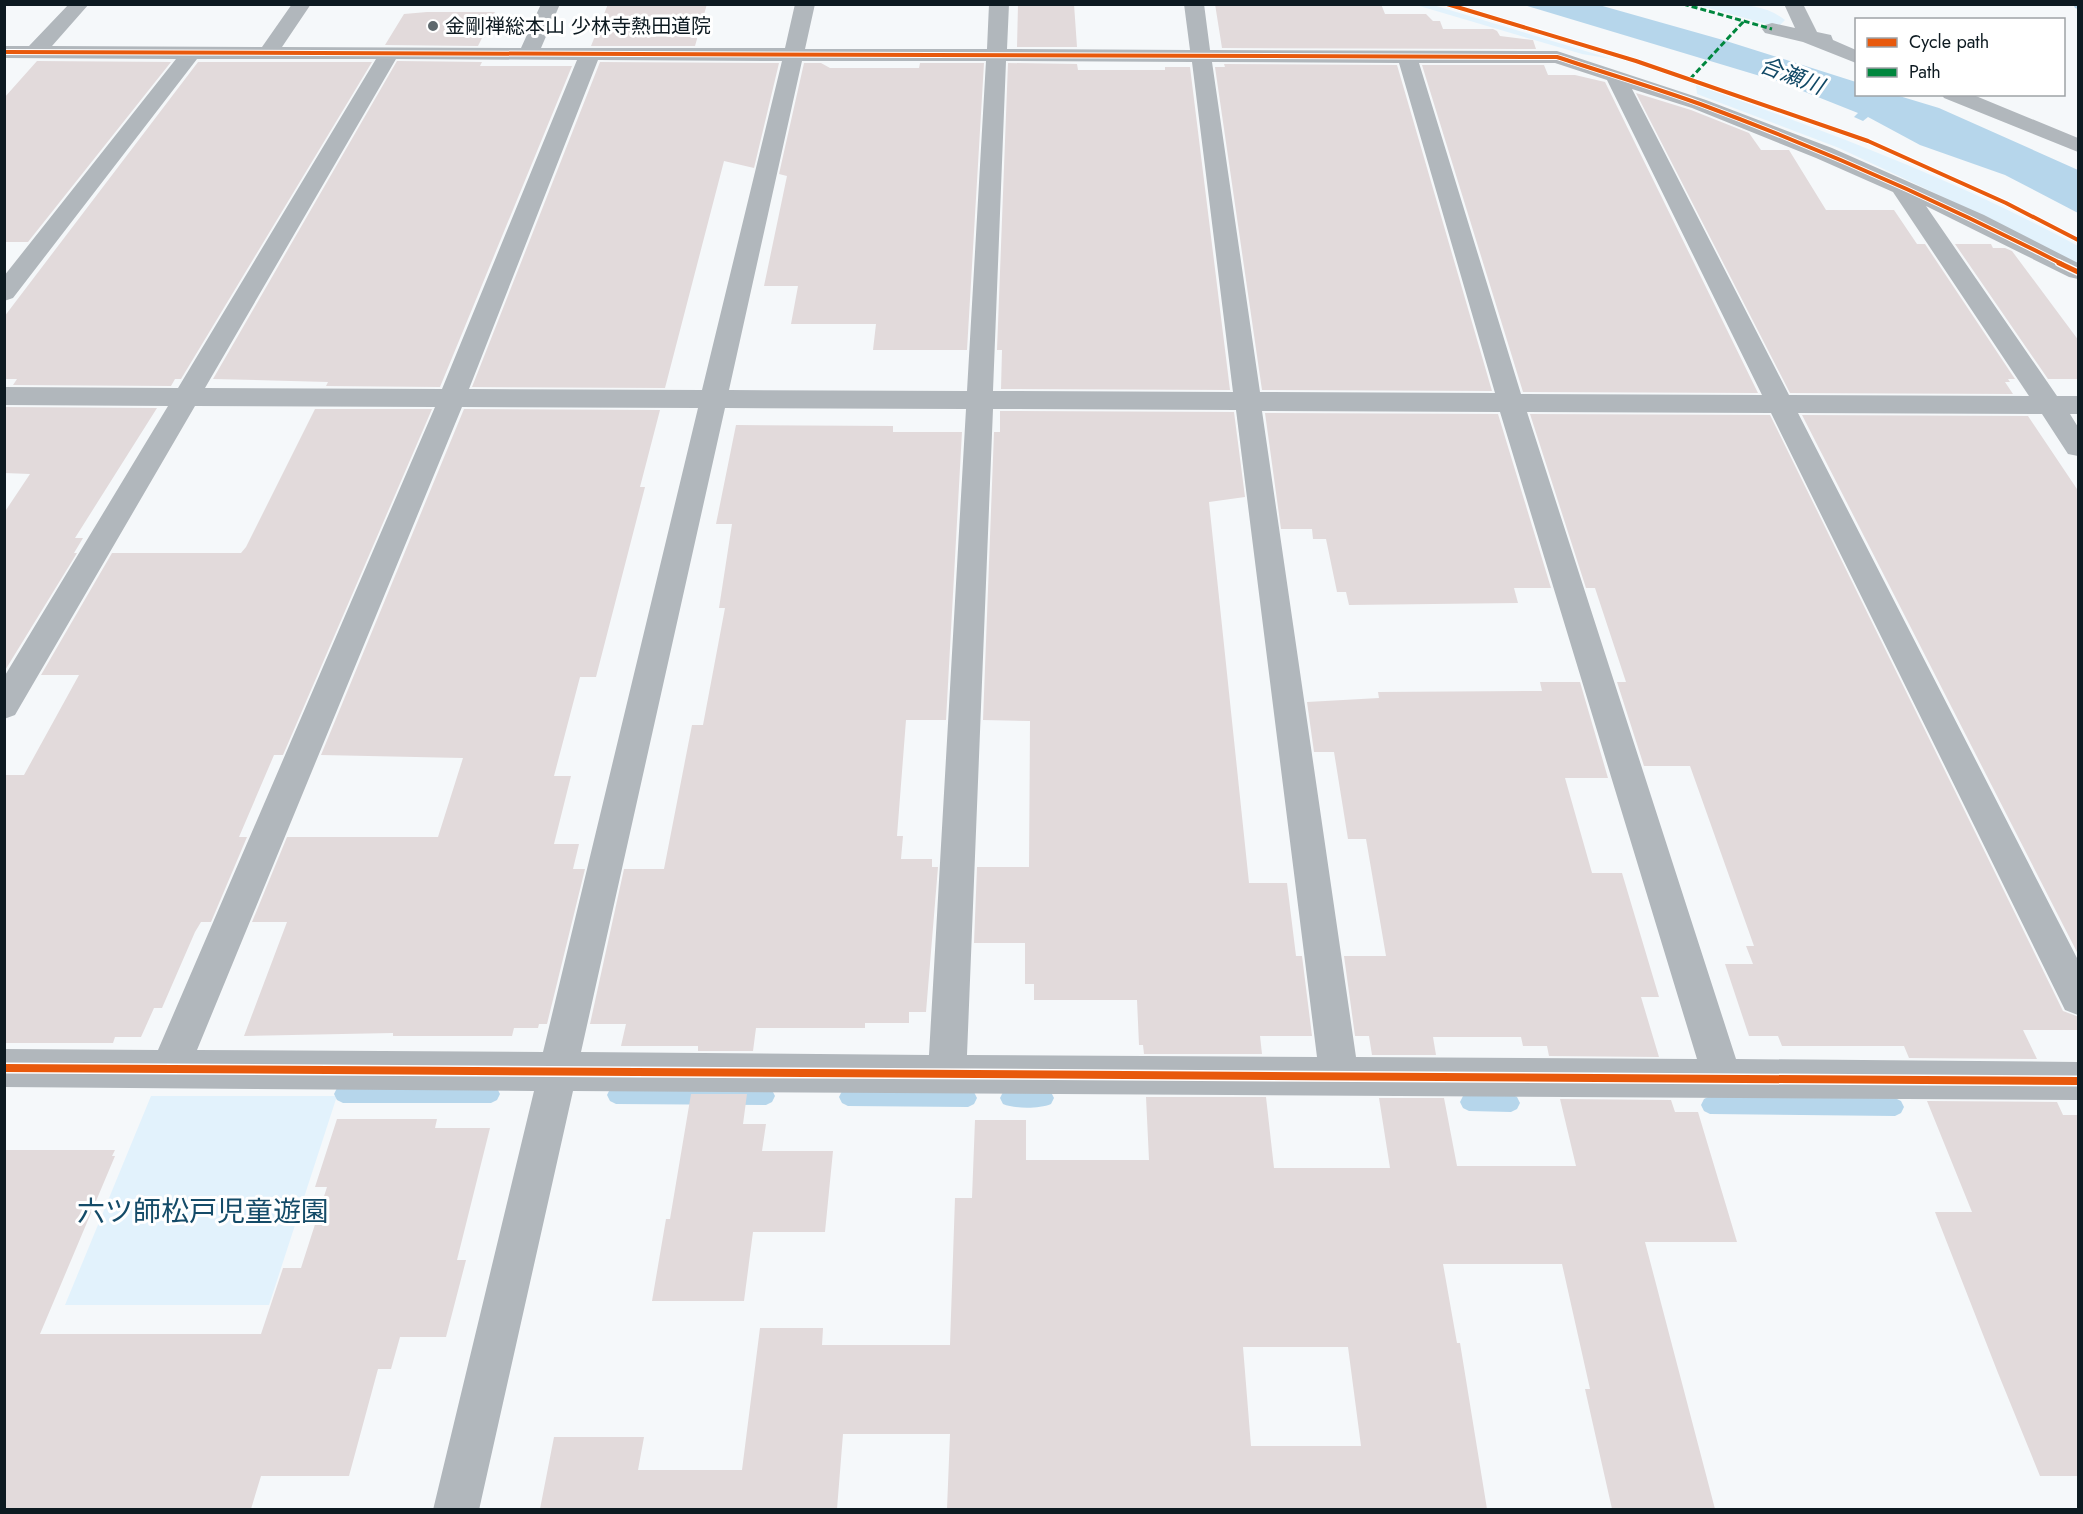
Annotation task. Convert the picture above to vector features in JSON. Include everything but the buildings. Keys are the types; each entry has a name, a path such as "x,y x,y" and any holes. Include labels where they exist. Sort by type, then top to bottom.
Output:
{"street":[{"path":"35,52 80,4"},
{"path":"268,53 302,4"},
{"path":"528,54 551,4"},
{"path":"456,1509 805,4"},
{"path":"947,1074 999,4"},
{"path":"1194,4 1339,1077"},
{"path":"1793,4 1809,37 1855,56"},
{"path":"1772,29 1855,44"},
{"path":"4,52 1557,57 1699,104 1824,153 1976,220 2079,272"},
{"path":"4,293 190,53"},
{"path":"4,706 389,54"},
{"path":"170,1068 452,398 590,54"},
{"path":"1407,56 1511,403 1723,1080"},
{"path":"1616,78 2079,997"},
{"path":"1956,96 2079,146"},
{"path":"1901,187 2079,447"},
{"path":"4,396 2079,405"},
{"path":"4,1068 2079,1082"}],"green space":[{"path":"1416,5 1433,5 1612,59 1582,54"},
{"path":"1697,5 1754,6 1785,20 1778,27"},
{"path":"1696,85 1843,139 1985,199 2078,246 2078,267 1988,218 1839,148 1697,94"},
{"name":"六ツ師松戸児童遊園","path":"151,1096 337,1096 269,1305 65,1305"}],"water":[{"name":"合瀬川","path":"1524,5 1599,5 1723,40 1855,82 1855,96 1899,96 1939,108 2078,170 2078,213 2005,175 1920,145 1868,117 1863,121 1854,117 1858,113 1780,82"}],"waterway":[{"path":"343,1094 491,1094"},
{"path":"616,1095 766,1096"},
{"path":"848,1097 968,1098"},
{"path":"1009,1098 1045,1098"},
{"path":"1469,1102 1511,1103"},
{"path":"1710,1105 1895,1107"}],"marked path":[{"path":"1683,4 1772,29"},
{"path":"1690,79 1744,21"}],"cycle path":[{"path":"1447,4 1636,61 1868,141 2006,203 2078,240"},
{"path":"4,52 1557,57 1699,104 1824,153 1976,220 2078,272"},
{"path":"4,1068 2078,1081"}],"place":[{"name":"金剛禅総本山 少林寺熱田道院","path":"433,26"}]}
